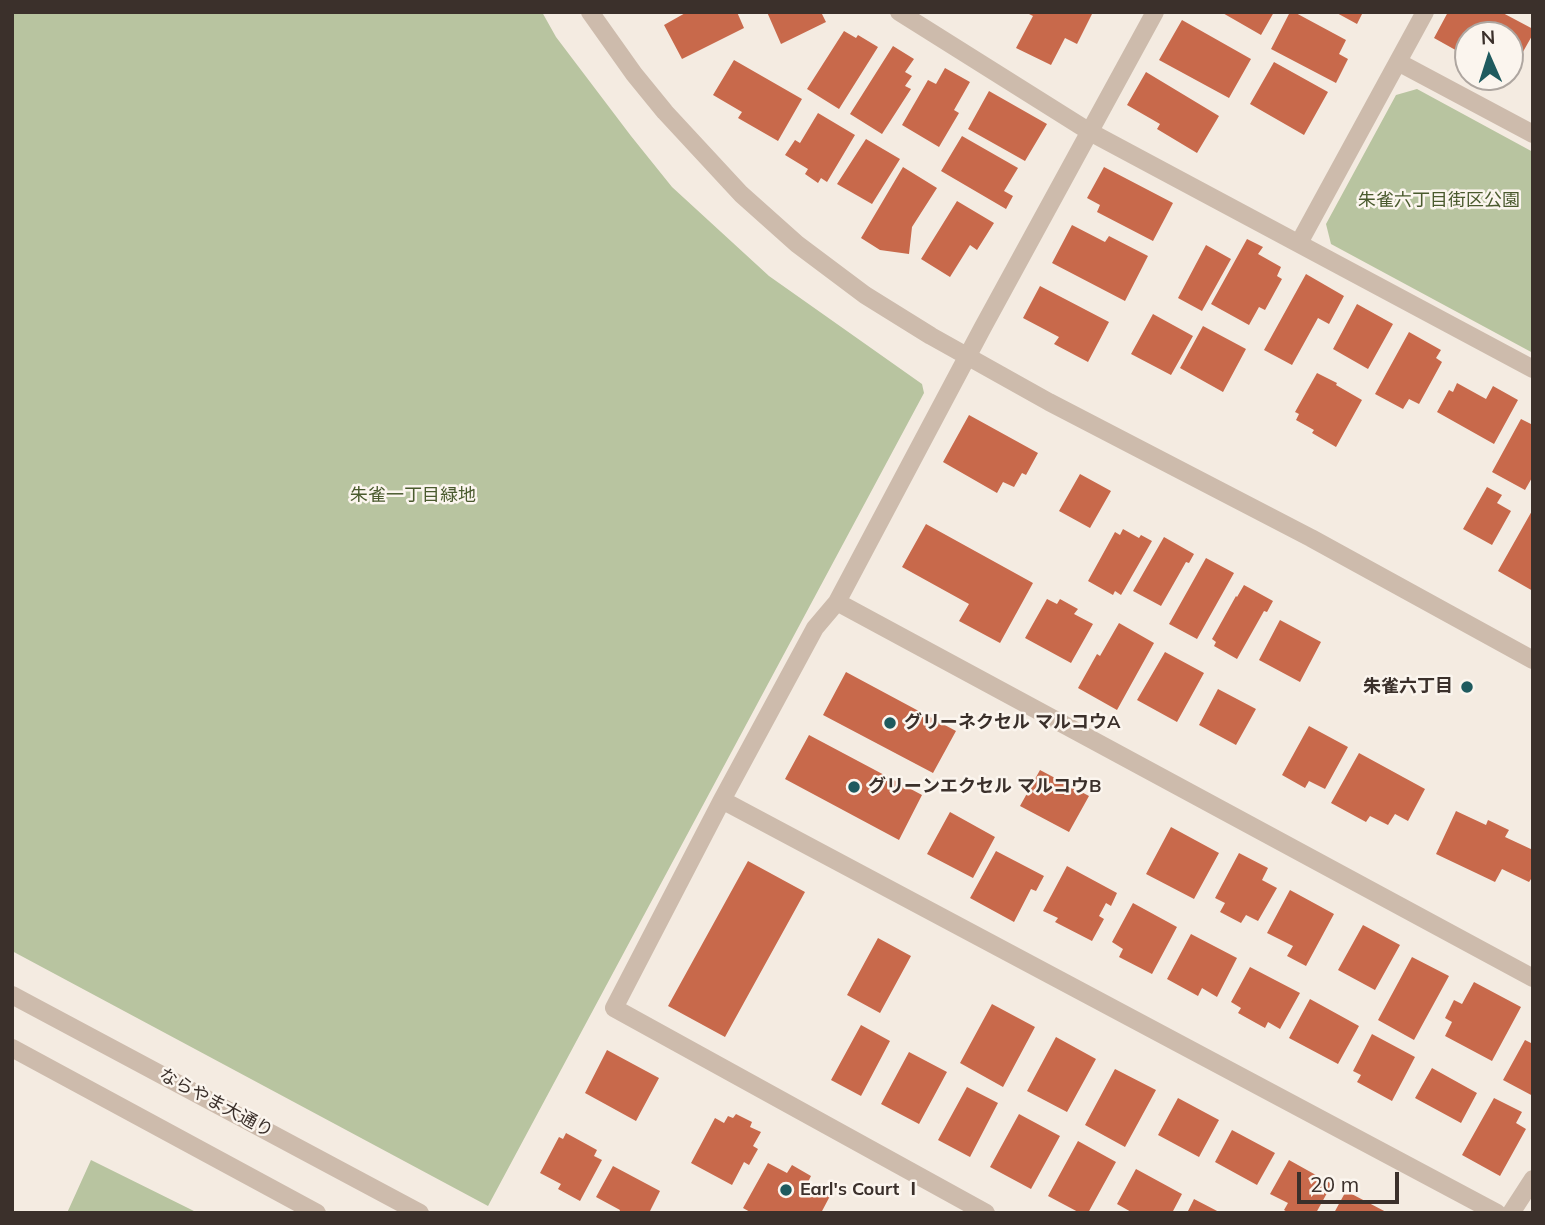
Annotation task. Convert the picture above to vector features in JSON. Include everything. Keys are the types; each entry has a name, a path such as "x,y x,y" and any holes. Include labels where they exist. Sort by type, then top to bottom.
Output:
{"street":[{"path":"590,12 649,93 741,194 797,244 865,295 926,334 1060,408 1311,538 1533,660"},
{"path":"899,12 1090,132 1533,369"},
{"path":"985,1213 614,1008 815,628 836,601 1155,12"},
{"path":"1298,243 1425,12"},
{"path":"1398,62 1533,134"},
{"path":"836,601 1533,978"},
{"path":"722,800 1497,1213"},
{"name":"ならやま大通り","path":"12,995 419,1213"},
{"path":"12,1048 317,1213"},
{"path":"1511,1213 1533,1179"}],"green space":[{"name":"朱雀一丁目緑地","path":"12,12 542,12 556,37 672,187 769,276 922,384 924,393 488,1206 12,951"},
{"name":"朱雀六丁目街区公園","path":"1417,89 1533,152 1533,353 1331,244 1326,224 1396,95"},
{"path":"91,1160 198,1213 67,1213"}],"building":[{"path":"687,12 737,12 744,28 682,59 664,25"},
{"path":"767,12 821,12 826,22 781,44"},
{"path":"1025,12 1093,12 1077,44 1065,38 1051,65 1016,48 1033,16"},
{"path":"1221,12 1274,12 1261,35"},
{"path":"1290,12 1346,40 1339,54 1348,59 1336,83 1271,49"},
{"path":"1335,12 1363,12 1357,24"},
{"path":"1448,12 1501,12 1518,21 1454,21 1454,49 1434,38"},
{"path":"1182,20 1251,59 1229,98 1159,60"},
{"path":"1524,24 1533,29 1524,50"},
{"path":"844,31 856,38 858,35 878,47 839,109 807,89"},
{"path":"893,46 914,59 905,72 912,76 905,86 911,89 882,134 850,114"},
{"path":"734,60 802,99 778,141 738,118 742,112 713,95"},
{"path":"1274,62 1328,92 1304,135 1250,104"},
{"path":"945,68 970,82 954,110 959,113 939,147 902,125 928,80 936,84"},
{"path":"1146,72 1219,116 1197,153 1157,129 1160,124 1127,105"},
{"path":"989,91 1047,124 1025,161 968,129"},
{"path":"818,113 855,135 827,182 821,178 818,183 805,174 808,169 785,155 795,140 800,143"},
{"path":"962,136 1018,168 1004,191 1013,196 1006,209 941,171"},
{"path":"866,139 900,159 872,204 837,184"},
{"path":"903,167 937,188 912,227 909,254 880,250 861,238"},
{"path":"1104,167 1173,203 1153,241 1097,212 1100,205 1087,198"},
{"path":"957,201 994,223 977,250 970,245 950,277 921,259"},
{"path":"1072,225 1105,242 1109,236 1148,256 1125,301 1052,263"},
{"path":"1247,239 1263,247 1258,254 1281,267 1277,276 1282,279 1265,310 1259,307 1249,325 1211,304"},
{"path":"1206,245 1231,259 1202,311 1178,298"},
{"path":"1306,274 1344,296 1329,324 1318,318 1292,365 1264,350"},
{"path":"1040,286 1109,322 1088,362 1054,344 1059,337 1023,318"},
{"path":"1357,304 1393,324 1368,369 1333,349"},
{"path":"1153,314 1193,336 1171,375 1131,354"},
{"path":"1203,326 1246,349 1223,392 1180,368"},
{"path":"1409,332 1441,350 1436,358 1442,362 1419,404 1409,399 1403,409 1375,394"},
{"path":"1317,373 1362,400 1336,447 1296,420 1299,414 1295,412"},
{"path":"1457,383 1486,399 1493,386 1518,400 1494,444 1437,412 1449,390 1453,392"},
{"path":"969,415 1038,453 1026,475 1022,473 1014,487 1003,482 997,493 943,462"},
{"path":"1521,419 1533,425 1533,476 1525,490 1492,472"},
{"path":"1080,474 1111,491 1090,528 1059,511"},
{"path":"1487,487 1502,495 1497,503 1511,511 1492,545 1463,529"},
{"path":"1533,509 1533,591 1498,571"},
{"path":"926,524 1033,583 1000,643 959,621 969,604 902,567"},
{"path":"1123,529 1139,538 1141,535 1152,541 1121,595 1115,591 1113,595 1088,581 1115,532 1120,535"},
{"path":"1164,537 1194,554 1189,563 1186,562 1161,606 1133,591"},
{"path":"1206,558 1234,573 1197,639 1169,624"},
{"path":"1244,585 1273,601 1267,612 1264,611 1237,659 1214,646 1216,642 1212,639"},
{"path":"1047,599 1057,604 1060,599 1078,609 1074,614 1093,624 1071,663 1025,638"},
{"path":"1280,620 1321,642 1300,682 1259,660"},
{"path":"1119,623 1154,643 1117,710 1078,688"},
{"path":"1165,652 1204,673 1177,722 1137,700"},
{"name":"グリーネクセル マルコウA","path":"846,672 956,731 933,773 823,715"},
{"path":"1218,689 1256,709 1236,745 1199,725"},
{"path":"1309,726 1348,747 1325,789 1309,781 1305,788 1282,775"},
{"name":"グリーンエクセル マルコウB","path":"809,735 922,795 899,840 785,779"},
{"path":"1359,753 1425,789 1408,821 1395,814 1388,825 1370,816 1366,822 1331,803"},
{"path":"1040,770 1089,796 1069,832 1020,806"},
{"path":"1456,811 1486,825 1488,820 1509,830 1505,837 1533,850 1533,876 1529,882 1502,869 1495,882 1436,854"},
{"path":"950,812 995,837 973,878 927,854"},
{"path":"1171,827 1219,853 1194,899 1146,874"},
{"path":"996,851 1044,876 1036,891 1031,889 1014,922 970,898"},
{"path":"1239,853 1268,868 1262,880 1277,888 1258,921 1246,915 1241,923 1220,912 1225,903 1215,898"},
{"path":"748,861 805,892 725,1037 668,1006"},
{"path":"1067,866 1117,893 1111,906 1106,903 1099,916 1104,919 1092,941 1055,922 1058,918 1043,911"},
{"path":"1290,890 1334,914 1306,966 1287,956 1293,946 1267,933"},
{"path":"1133,903 1177,927 1152,974 1119,957 1123,949 1112,942"},
{"path":"1363,925 1400,945 1375,990 1338,970"},
{"path":"1191,934 1237,958 1217,997 1202,988 1198,996 1167,979"},
{"path":"878,938 911,956 880,1013 847,995"},
{"path":"1412,957 1449,976 1414,1040 1378,1020"},
{"path":"1250,967 1300,993 1280,1029 1268,1022 1265,1028 1238,1013 1241,1008 1231,1002"},
{"path":"1474,982 1521,1007 1492,1061 1445,1036 1452,1022 1445,1018 1454,1000 1462,1004"},
{"path":"1310,999 1359,1026 1338,1064 1289,1038"},
{"path":"992,1004 1035,1027 1003,1087 960,1063"},
{"path":"861,1025 890,1041 861,1096 831,1080"},
{"path":"1372,1034 1415,1057 1392,1101 1357,1082 1361,1075 1353,1071"},
{"path":"1056,1037 1096,1059 1067,1112 1027,1091"},
{"path":"1525,1040 1533,1044 1533,1096 1503,1080"},
{"path":"607,1050 659,1078 636,1121 585,1093"},
{"path":"909,1052 947,1072 919,1124 881,1104"},
{"path":"1432,1068 1477,1093 1461,1123 1415,1098"},
{"path":"1115,1069 1156,1090 1125,1147 1085,1125"},
{"path":"967,1087 998,1103 970,1157 938,1140"},
{"path":"1178,1098 1219,1120 1199,1157 1158,1135"},
{"path":"1494,1098 1522,1112 1516,1123 1526,1129 1500,1176 1462,1155"},
{"path":"736,1114 752,1122 750,1127 761,1132 753,1146 758,1149 749,1165 744,1162 732,1185 691,1163 715,1118 724,1123 728,1116 733,1118"},
{"path":"1019,1114 1060,1136 1031,1189 990,1167"},
{"path":"1232,1130 1275,1153 1257,1185 1215,1162"},
{"path":"566,1133 597,1150 594,1156 602,1160 580,1201 558,1189 561,1184 540,1173 559,1137 563,1139"},
{"path":"1078,1141 1116,1162 1088,1213 1080,1213 1048,1196"},
{"path":"1289,1160 1332,1184 1316,1213 1289,1213 1284,1210 1288,1203 1270,1194"},
{"name":"Earl's Court Ⅰ","path":"768,1163 787,1173 792,1165 811,1176 807,1184 830,1196 821,1213 752,1213 743,1208"},
{"path":"613,1166 660,1191 649,1213 619,1213 620,1210 596,1197"},
{"path":"1136,1169 1182,1194 1172,1213 1133,1213 1117,1204"},
{"path":"1346,1191 1388,1213 1334,1213"},
{"path":"1194,1199 1221,1213 1187,1213"}],"place":[{"name":"朱雀六丁目","path":"1467,687"},
{"name":"グリーネクセル マルコウA","path":"890,723"},
{"name":"グリーンエクセル マルコウB","path":"854,787"},
{"name":"Earl's Court Ⅰ","path":"786,1190"}]}
